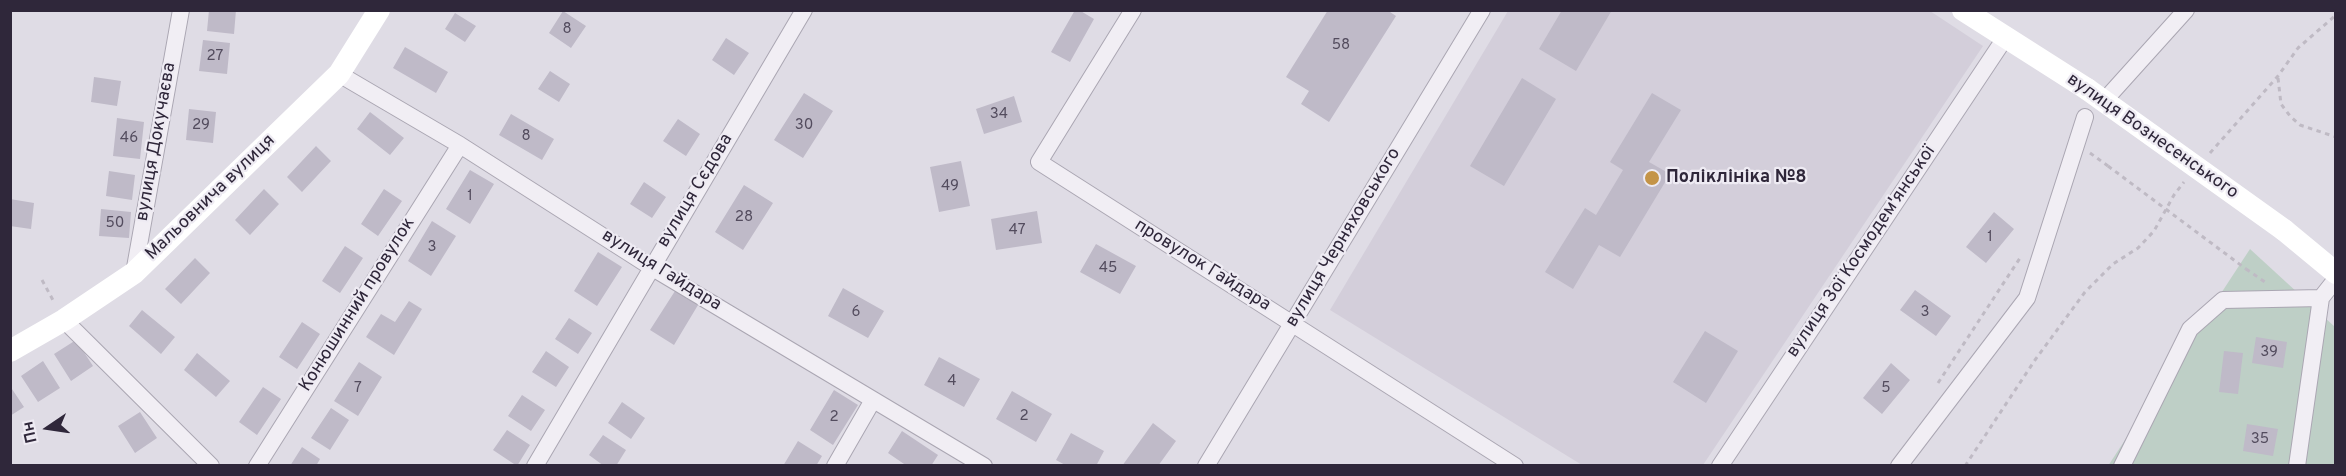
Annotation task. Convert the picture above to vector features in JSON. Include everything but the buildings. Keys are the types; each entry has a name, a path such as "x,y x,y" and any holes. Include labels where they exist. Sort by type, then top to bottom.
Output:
{"street":[{"name":"вулиця Докучаєва","path":"134,273 181,10"},
{"name":"Мальовнича вулиця","path":"10,351 64,320 134,273 339,74 379,10"},
{"name":"вулиця Сєдова","path":"536,465 804,10"},
{"name":"провулок Гайдара","path":"1133,10 1039,162 1515,465"},
{"name":"вулиця Черняховського","path":"1206,465 1482,10"},
{"name":"вулиця Вознесенського","path":"1963,10 2096,95 2284,230 2336,273"},
{"path":"2096,95 2179,12"},
{"name":"вулиця Зої Космодем'янської","path":"1720,465 2005,38"},
{"name":"вулиця Гайдара","path":"339,74 460,145 651,267 984,465"},
{"path":"1899,465 2027,298 2085,117"},
{"name":"Конюшинний провулок","path":"257,465 460,145"},
{"path":"2297,465 2322,298 2336,279"},
{"path":"2122,465 2190,329 2223,300 2322,298"},
{"path":"64,320 211,465"},
{"path":"835,465 873,400"}],"path":[{"path":"2207,157 2278,76 2298,48 2336,15"},
{"path":"2278,76 2281,104 2290,116 2300,125 2336,137"},
{"path":"2068,171 2082,146 2246,269"},
{"path":"1965,465 2035,360 2085,292 2113,264 2138,248 2154,231 2174,195 2190,175"},
{"path":"1936,387 2026,249"},
{"path":"42,280 64,320"}],"shaded area":[{"name":"Поліклініка №8","path":"1508,11 1930,11 1983,46 1703,465 1582,465 1330,310"},
{"path":"2250,249 2335,327 2335,465 2108,466"}],"place":[{"name":"Поліклініка №8","path":"1652,178"}]}
